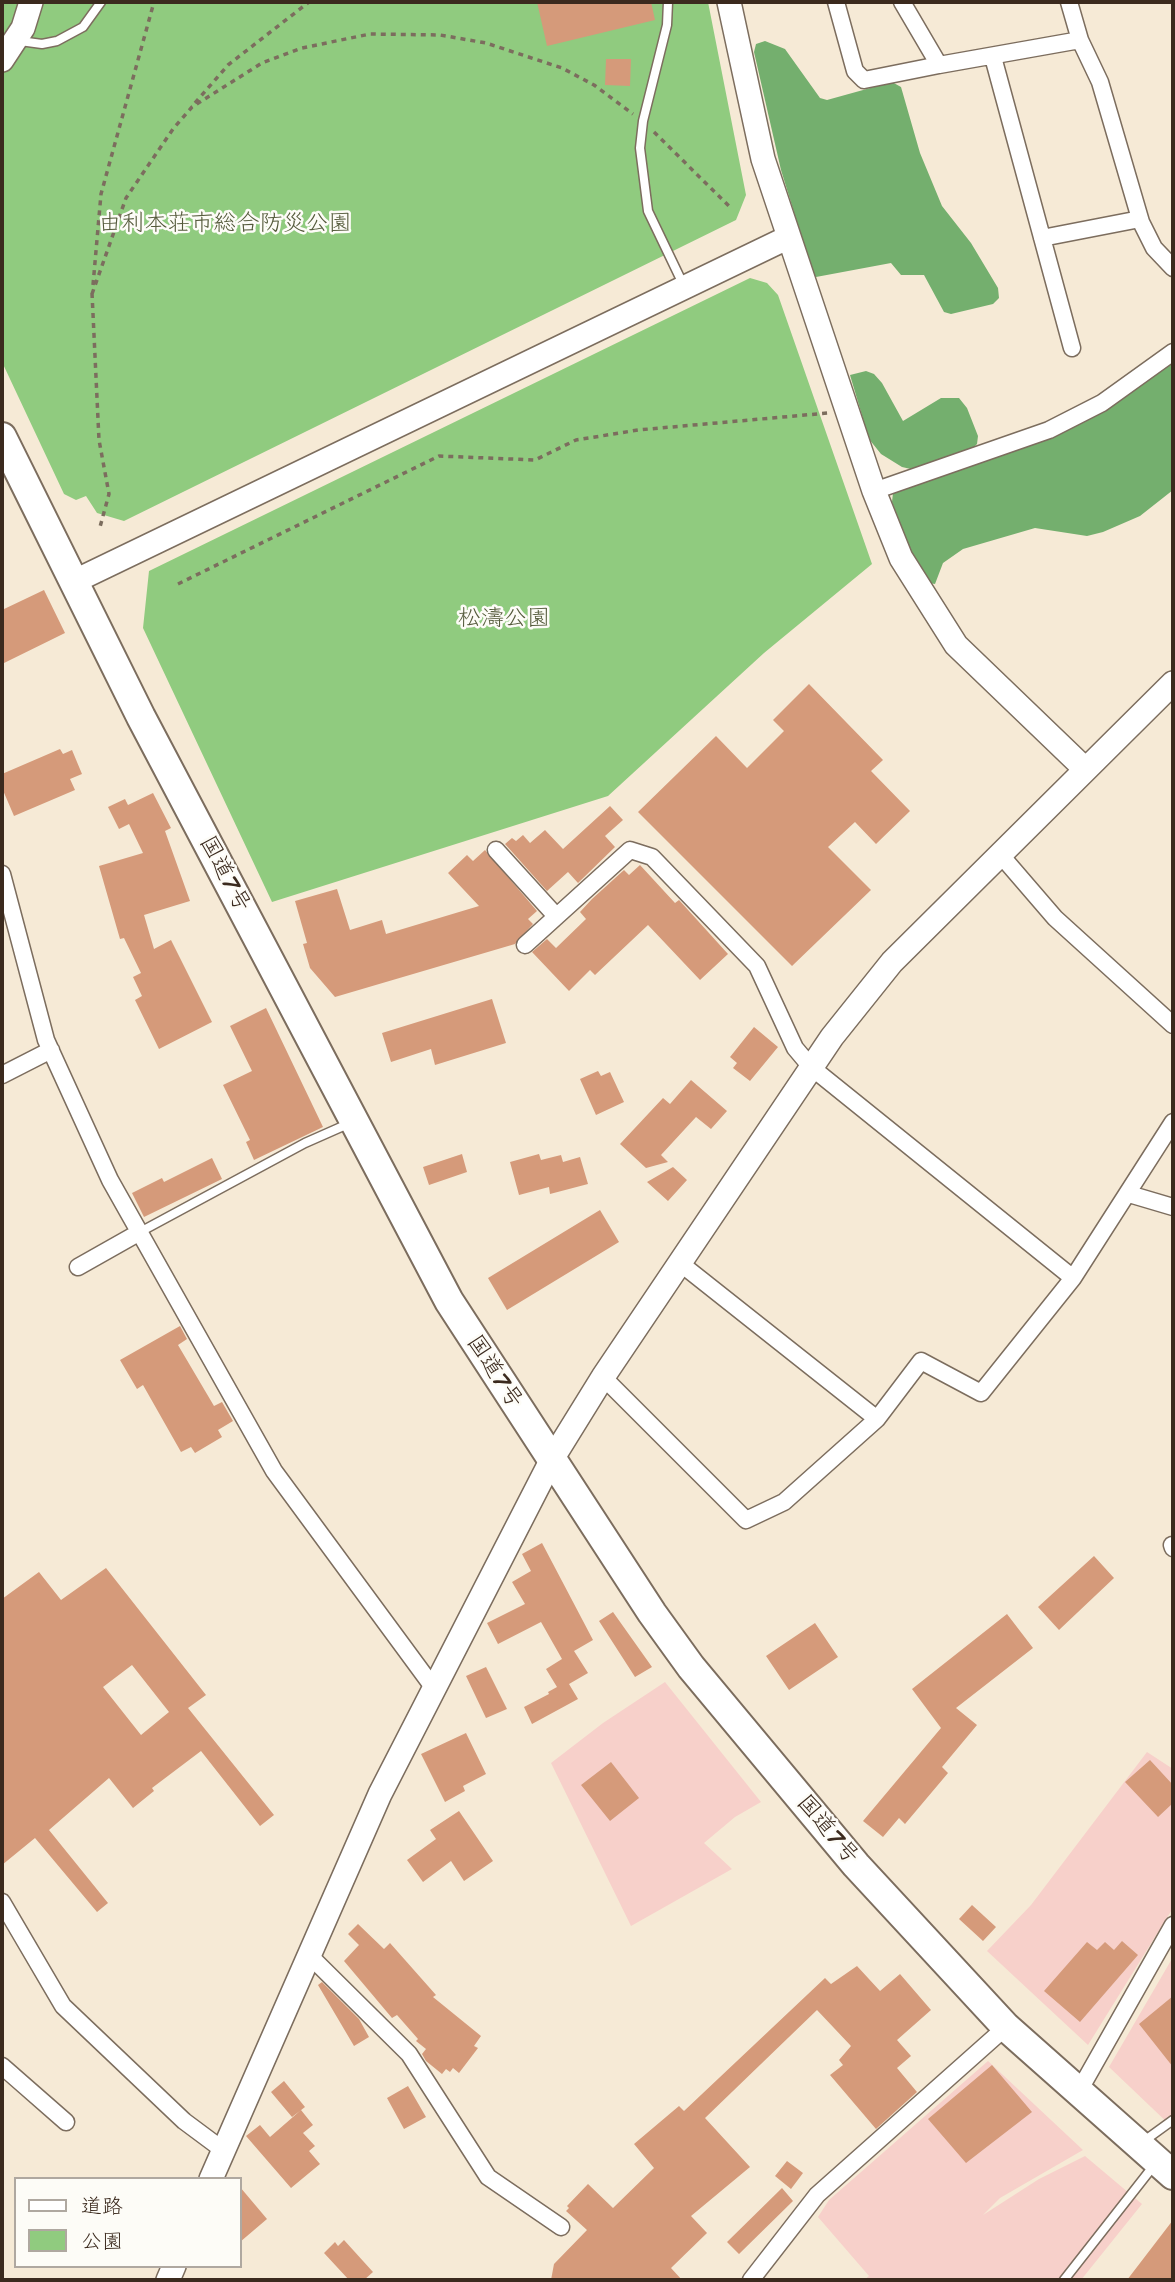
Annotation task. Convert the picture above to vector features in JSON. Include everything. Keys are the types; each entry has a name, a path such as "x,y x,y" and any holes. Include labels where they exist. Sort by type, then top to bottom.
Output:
{"highway":[{"name":"国道7号","path":"2,437 73,582 449,1301 551,1461 691,1667 856,1865 1006,2027 1156,2161"}],"street":[{"path":"2,60 23,28 31,2"},
{"path":"729,2 763,159 874,491 901,558 956,645 1085,769"},
{"path":"836,2 855,71 864,80 1080,40"},
{"path":"902,2 939,65"},
{"path":"1069,2 1080,40 1100,82 1140,219 1154,248 1173,268"},
{"path":"992,57 1072,348"},
{"path":"1042,238 1140,219"},
{"path":"73,582 789,237"},
{"path":"874,491 1049,430 1102,403 1173,352"},
{"path":"212,2177 380,1794 551,1461 603,1377 811,1067 892,962 1173,683"},
{"path":"496,850 556,916"},
{"path":"525,945 630,850 652,857 757,966 796,1048 811,1067 1073,1278"},
{"path":"999,853 1055,918 1173,1025"},
{"path":"2,874 51,1050 110,1180 274,1471 433,1687"},
{"path":"2,1074 51,1050"},
{"path":"603,1377 747,1520 784,1502 877,1419 921,1361 981,1393 1073,1278 1173,1122"},
{"path":"1129,1194 1173,1207"},
{"path":"78,1267 140,1232"},
{"path":"680,1263 877,1419"},
{"path":"2,1902 63,2006 184,2121 223,2150"},
{"path":"1079,2091 1173,1925"},
{"path":"309,1955 409,2054 488,2177 561,2227"},
{"path":"751,2280 817,2195 1006,2027"},
{"path":"2,2066 66,2122"}],"lane":[{"path":"15,40 42,44 57,41 83,27 101,2"},
{"path":"668,2 667,25 643,121 640,148 648,211 685,287"},
{"path":"140,1232 305,1143 355,1121"},
{"path":"1063,2280 1156,2161 1173,2120"}],"path":[{"path":"100,527 109,495 99,440 92,294 101,194 154,2"},
{"path":"92,294 126,198 148,163 191,107 228,65 309,2"},
{"path":"191,107 262,63 302,48 358,35 409,33 486,43 531,56 593,85 643,121 732,209"},
{"path":"178,584 439,456 535,460 576,440 626,432 833,412"}],"shaded area":[{"path":"665,1682 761,1802 735,1817 704,1843 732,1869 631,1926 551,1763 603,1723"},
{"path":"1147,1752 1173,1769 1173,1908 1088,2045 987,1951 1031,1905"},
{"path":"1173,1957 1173,2128 1109,2067"},
{"path":"988,2061 1083,2150 1000,2198 983,2215 1039,2179 1085,2156 1142,2204 1081,2280 864,2280 869,2276 818,2217 829,2200"}],"green space":[{"name":"由利本荘市総合防災公園","path":"2,2 708,2 746,195 736,220 124,521 97,513 86,496 76,500 64,494 2,362"},
{"path":"765,41 785,49 820,98 827,100 892,82 901,87 920,153 942,206 971,243 998,288 999,298 993,304 951,314 944,312 924,275 901,275 891,263 816,277 813,274 781,170 754,52 756,44"},
{"name":"松濤公園","path":"750,278 767,283 778,295 872,564 764,653 608,796 272,902 143,628 149,571"},
{"path":"1173,362 1173,490 1140,516 1103,532 1087,536 1035,528 963,549 943,563 935,584 929,583 909,547 892,502 893,493 1107,408"},
{"path":"866,371 874,374 882,383 903,421 941,398 959,398 967,408 978,436 977,444 972,449 915,470 902,467 881,454 869,439 850,375"}],"building":[{"path":"537,2 651,2 655,20 547,46"},
{"path":"606,59 631,59 630,86 605,85"},
{"path":"44,590 65,633 2,664 2,610"},
{"path":"809,684 883,760 871,771 910,811 876,844 855,822 828,847 871,890 792,966 638,812 716,736 747,768 784,731 773,720"},
{"path":"60,749 63,754 72,750 82,774 70,779 75,790 14,816 2,788 2,774"},
{"path":"153,793 171,828 165,831 190,901 144,915 154,949 171,940 212,1022 159,1049 135,1000 142,996 133,977 141,973 124,938 120,939 99,866 143,853 129,824 119,829 108,807 125,799 128,805"},
{"path":"610,806 623,820 605,836 615,847 578,883 568,872 547,891 505,844 512,838 516,841 523,835 530,843 545,830 563,849"},
{"path":"485,850 537,911 528,919 533,924 515,944 335,997 310,968 303,944 307,943 295,901 337,889 350,930 382,920 386,934 479,906 448,873 467,855 473,861"},
{"path":"640,865 675,903 679,900 728,954 700,980 648,925 595,975 590,970 569,991 532,952 547,939 556,948 586,919 580,912 592,899 624,870 629,875"},
{"path":"492,999 506,1043 435,1065 431,1049 391,1062 382,1033"},
{"path":"266,1008 323,1127 254,1160 246,1142 250,1140 223,1085 252,1071 230,1026"},
{"path":"754,1027 778,1047 750,1081 733,1068 737,1063 730,1057"},
{"path":"598,1071 601,1076 610,1072 624,1102 596,1115 580,1079"},
{"path":"691,1080 727,1111 711,1129 696,1117 661,1155 668,1162 646,1168 620,1144 663,1098 670,1104"},
{"path":"462,1154 467,1172 429,1185 423,1167"},
{"path":"539,1154 541,1160 561,1155 563,1162 580,1157 588,1184 550,1194 549,1187 519,1195 510,1162"},
{"path":"212,1158 222,1179 144,1217 132,1193 162,1178 164,1182"},
{"path":"673,1167 687,1180 668,1201 647,1182"},
{"path":"600,1210 619,1242 507,1310 488,1278"},
{"path":"180,1326 187,1339 178,1345 214,1406 222,1402 233,1421 218,1430 222,1437 195,1453 191,1447 181,1452 143,1385 137,1389 120,1360"},
{"path":"542,1543 593,1640 574,1651 588,1673 569,1684 578,1699 532,1724 524,1707 557,1687 546,1669 562,1659 541,1622 498,1644 487,1623 525,1604 512,1582 531,1571 522,1554"},
{"path":"1094,1556 1114,1578 1059,1630 1038,1607"},
{"path":"106,1568 206,1695 188,1708 274,1815 260,1826 201,1751 152,1788 154,1791 133,1808 109,1778 49,1830 108,1903 97,1912 35,1838 2,1865 2,1599 39,1572 61,1600","holes":["132,1665 169,1712 141,1735 103,1687"]},
{"path":"613,1612 652,1667 635,1677 599,1621"},
{"path":"1007,1614 1033,1648 956,1708 977,1725 942,1767 948,1773 905,1824 899,1818 883,1837 863,1821 941,1728 912,1689"},
{"path":"815,1623 838,1657 789,1690 766,1656"},
{"path":"486,1667 507,1709 486,1718 466,1676"},
{"path":"466,1733 486,1774 463,1786 465,1791 445,1802 421,1754"},
{"path":"1150,1760 1173,1785 1173,1803 1158,1817 1125,1782"},
{"path":"611,1762 639,1798 610,1821 581,1785"},
{"path":"459,1811 493,1861 464,1881 451,1861 423,1882 407,1860 436,1839 430,1830"},
{"path":"972,1905 996,1927 983,1941 959,1919"},
{"path":"358,1924 384,1949 390,1943 436,1995 433,1997 481,2036 474,2046 478,2048 459,2073 453,2068 450,2072 446,2069 442,2074 426,2061 422,2054 426,2049 416,2041 418,2039 397,2015 392,2018 344,1961 359,1945 348,1934"},
{"path":"1122,1941 1138,1955 1080,2022 1044,1991 1087,1942 1097,1950 1105,1942 1114,1950"},
{"path":"857,1966 880,1991 900,1974 931,2010 897,2040 911,2056 897,2068 917,2092 876,2129 830,2075 843,2065 839,2060 851,2046 817,2010 705,2118 750,2167 691,2216 707,2233 671,2268 682,2280 551,2280 554,2264 587,2230 566,2211 569,2208 567,2206 588,2184 613,2208 654,2168 634,2144 679,2106 684,2111 825,1978 831,1984"},
{"path":"322,1982 359,2019 369,2037 354,2046 318,1985"},
{"path":"1173,1996 1173,2067 1139,2024"},
{"path":"992,2065 1032,2112 966,2163 928,2119"},
{"path":"284,2081 305,2107 292,2117 271,2092"},
{"path":"408,2086 426,2117 404,2129 387,2098"},
{"path":"301,2110 313,2125 303,2133 315,2146 309,2151 320,2164 291,2188 246,2136 260,2125 270,2137"},
{"path":"787,2161 803,2173 791,2189 775,2176"},
{"path":"782,2188 793,2201 739,2254 727,2242"},
{"path":"242,2189 267,2219 242,2240"},
{"path":"1173,2220 1173,2280 1127,2280"},
{"path":"344,2240 373,2272 364,2280 349,2280 324,2253 335,2242 338,2246"}]}
